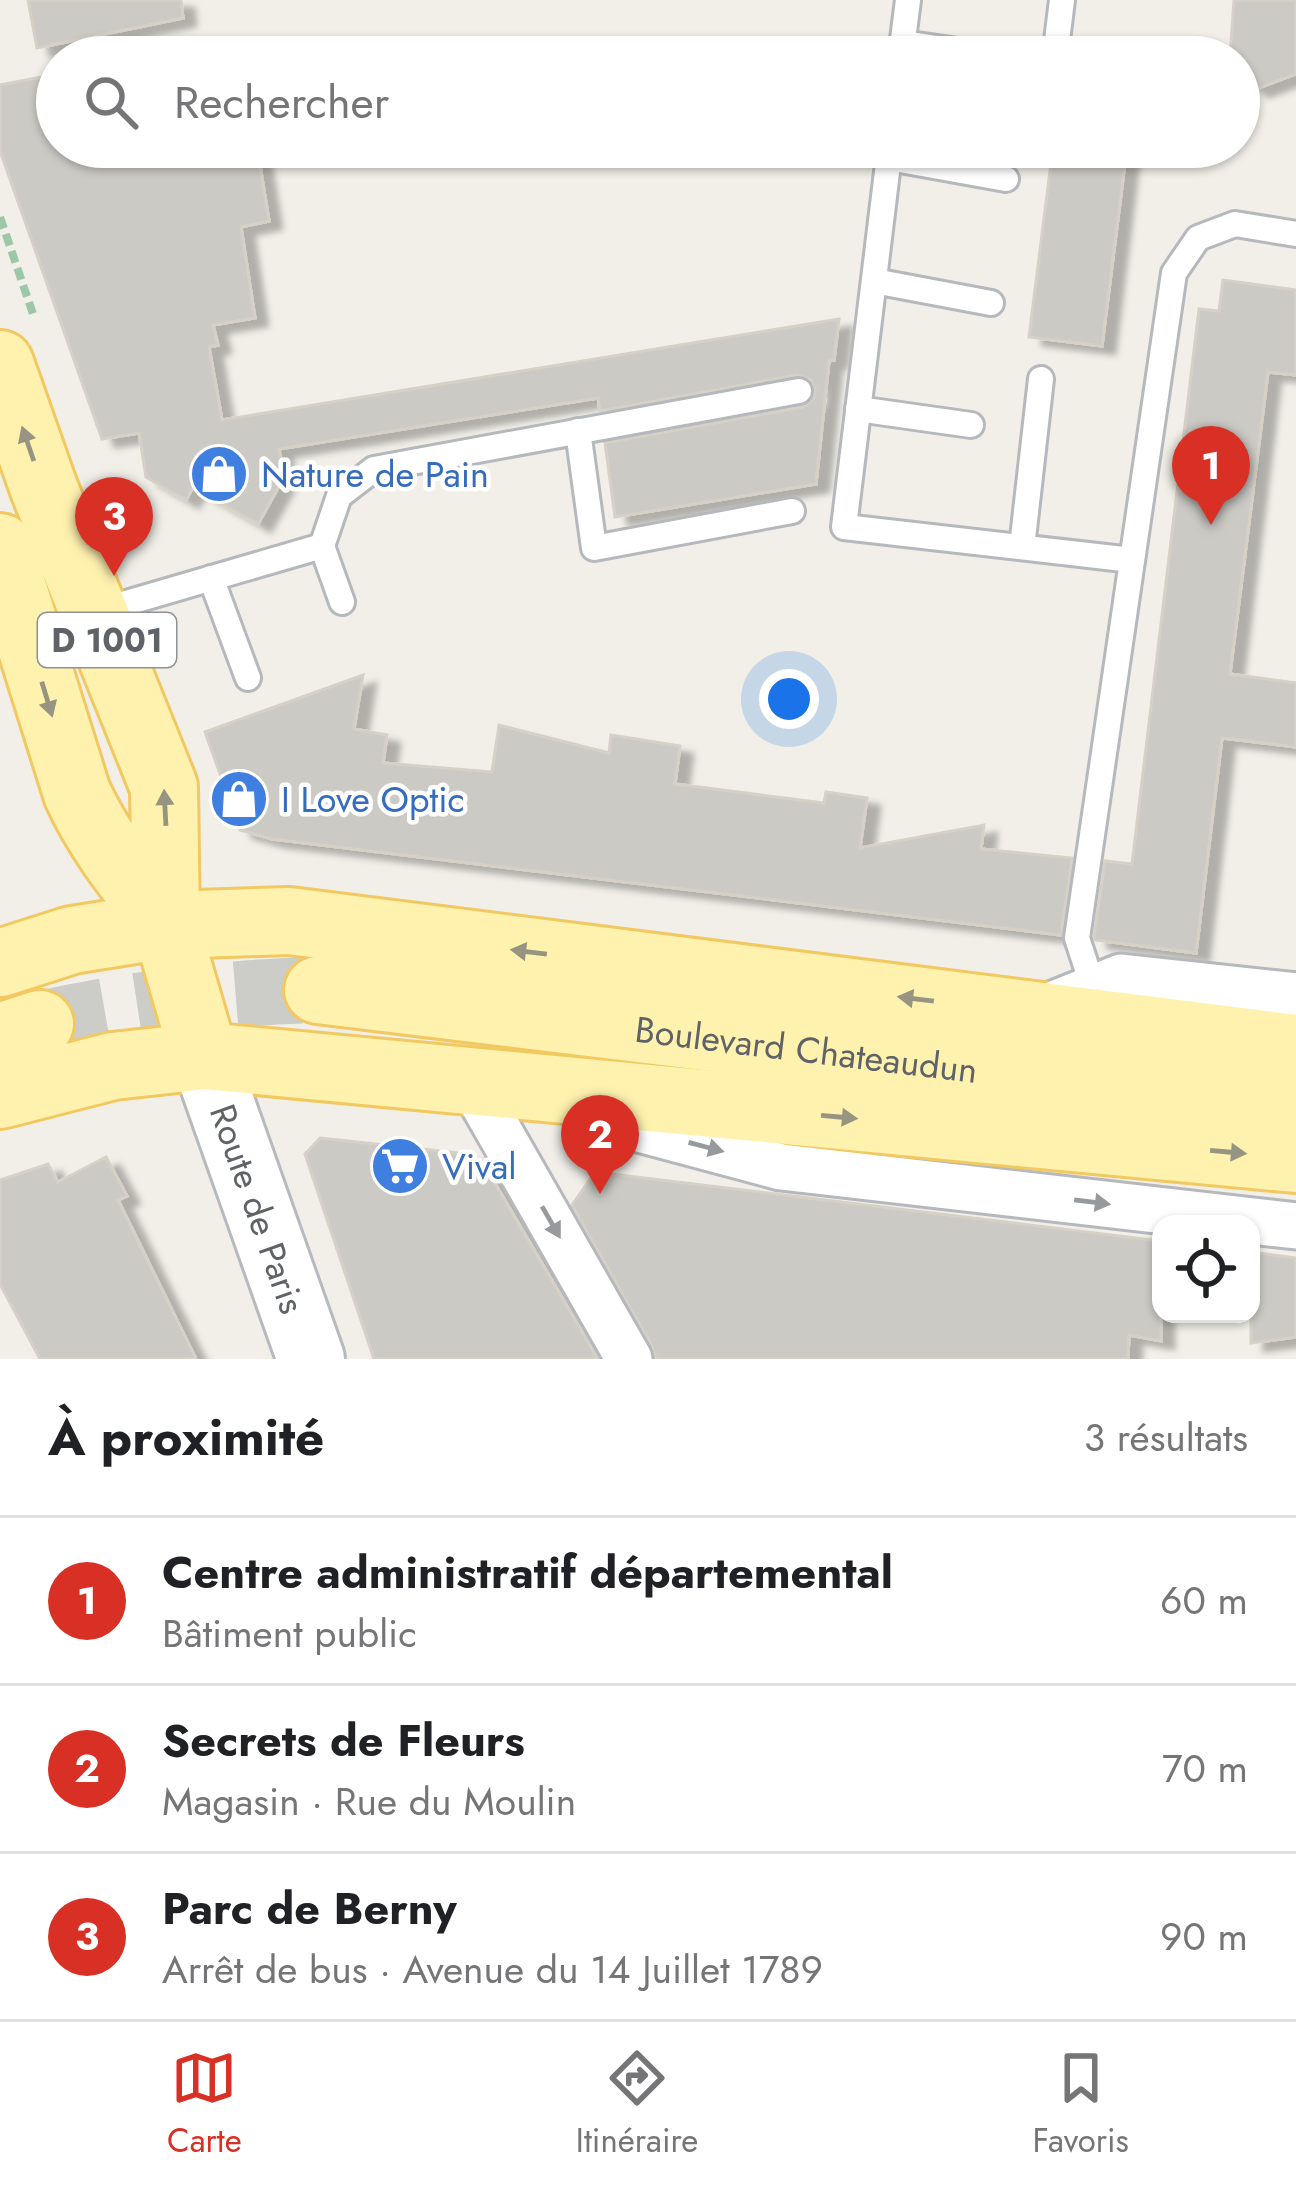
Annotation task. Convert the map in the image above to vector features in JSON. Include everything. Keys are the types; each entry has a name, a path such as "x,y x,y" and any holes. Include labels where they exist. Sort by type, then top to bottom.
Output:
{"main road":[{"name":"D 1001","path":"0,364 164,787 166,925 204,1056"},
{"name":"D 1001","path":"0,547 89,821 166,925"},
{"path":"0,963 72,940 166,925 289,921 1296,1048"},
{"name":"Boulevard Chateaudun","path":"318,990 1296,1108"},
{"path":"0,1095 113,1066 204,1056 1296,1159"},
{"name":"Route de Paris","path":"204,1056 311,1359"}],"street":[{"path":"1033,1013 1121,977 1296,996"},
{"path":"472,1084 781,1167 1296,1226"},
{"path":"472,1084 629,1359"}],"lane":[{"path":"904,36 908,0"},
{"path":"1058,36 1062,0"},
{"path":"888,168 844,527 1132,560"},
{"path":"960,168 1006,178"},
{"path":"1094,987 1078,938 1174,273 1198,238 1235,224 1296,234"},
{"path":"874,281 991,303"},
{"path":"1022,547 1041,379"},
{"path":"342,602 322,546 339,496 374,469 799,391"},
{"path":"858,409 971,425"},
{"path":"578,431 594,548 792,511"},
{"path":"96,612 322,546"},
{"path":"211,578 248,678"}],"building":[{"path":"28,0 181,0 183,18 95,36 36,36 36,43"},
{"path":"1234,0 1296,0 1296,74 1260,88 1260,36 1231,36"},
{"path":"36,78 36,168 260,168 269,221 241,227 255,318 213,325 218,345 209,347 222,420 839,319 834,360 829,361 816,484 615,517 605,443 803,407 814,398 815,389 811,380 797,375 600,411 598,398 279,449 284,477 258,524 193,487 186,500 146,477 139,433 102,439 0,151 0,85"},
{"path":"1050,168 1124,168 1102,346 1029,337"},
{"path":"1223,280 1296,290 1296,375 1268,372 1230,674 1296,683 1296,747 1222,738 1196,953 1094,937 1105,861 1132,864 1199,309 1219,311"},
{"path":"363,675 354,729 387,735 383,763 492,772 499,725 609,753 611,735 680,746 675,784 824,803 826,792 867,798 860,848 984,825 981,849 1072,858 1061,935 272,839 240,830 205,732"},
{"path":"320,1138 467,1154 486,1168 598,1359 374,1359 305,1154"},
{"path":"106,1157 127,1196 118,1200 196,1359 40,1359 0,1284 0,1180 48,1164 58,1182"},
{"path":"595,1172 1152,1240 1152,1323 1161,1323 1161,1341 1129,1335 1128,1359 656,1359 572,1205"},
{"path":"1260,1253 1296,1258 1296,1337 1251,1343 1251,1323 1260,1323"}],"tunnel":[{"path":"40,1024 178,1000 318,990"}],"place":[{"name":"Nature de Pain","path":"219,474"},
{"name":"Centre administratif départemental","path":"1211,525"},
{"name":"Parc de Berny","path":"114,576"},
{"name":"I Love Optic","path":"239,799"},
{"name":"Vival","path":"400,1166"},
{"name":"Secrets de Fleurs","path":"600,1194"}]}
